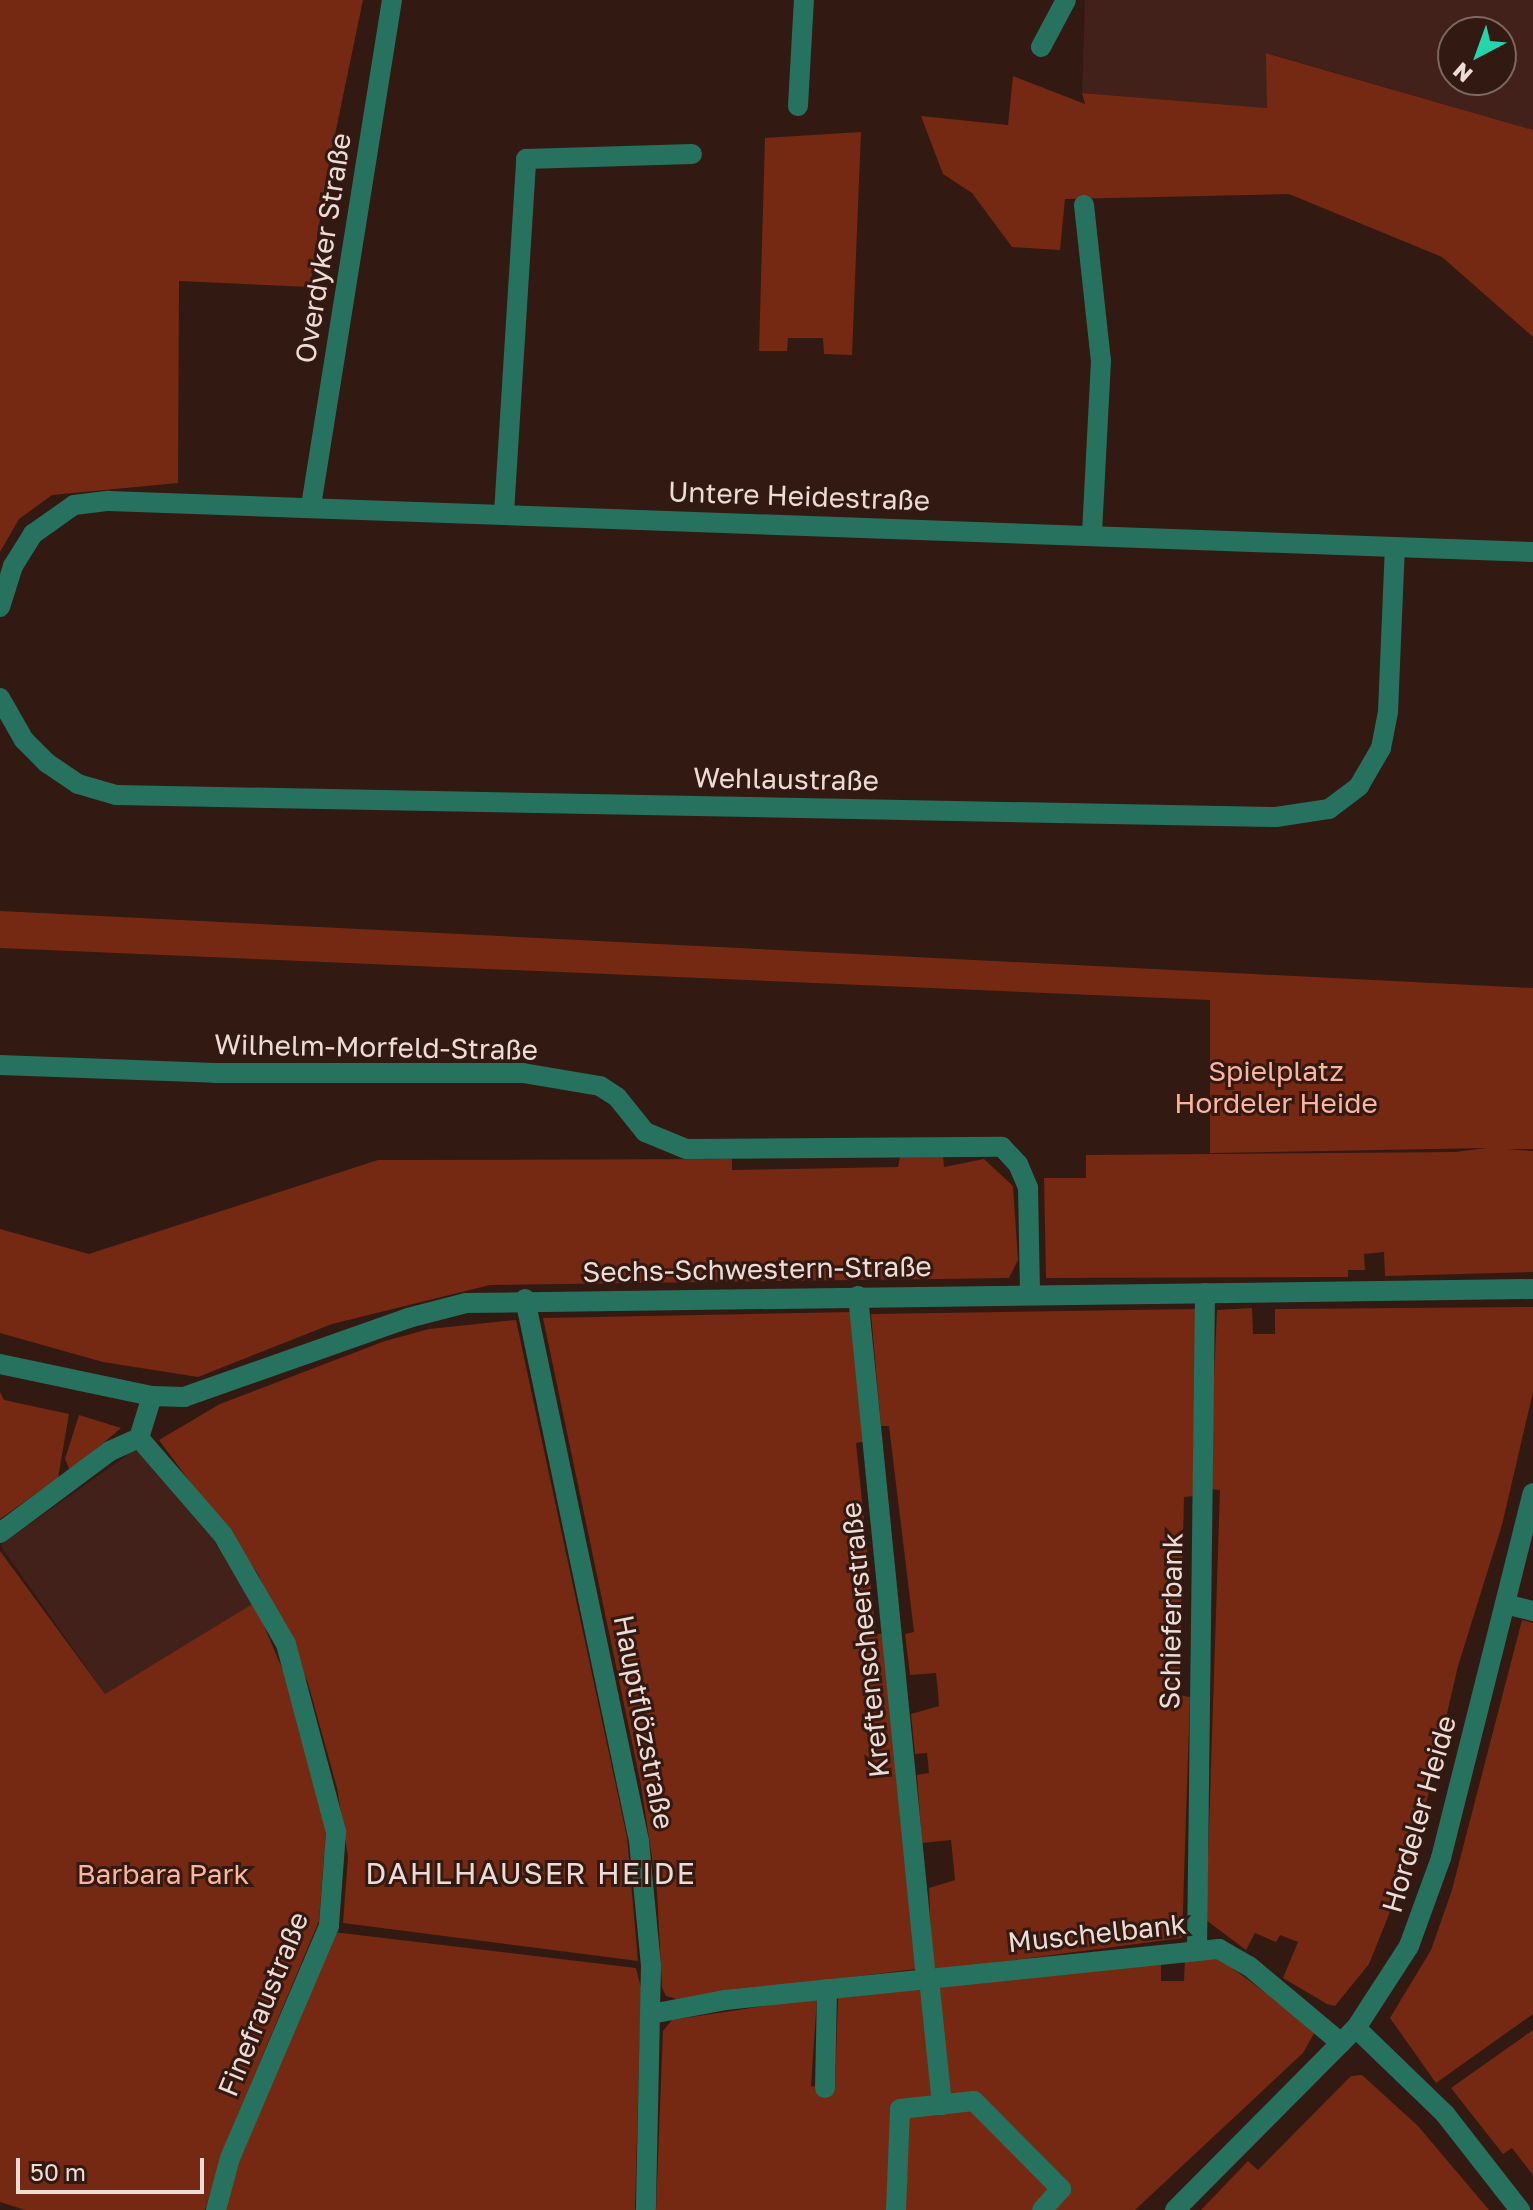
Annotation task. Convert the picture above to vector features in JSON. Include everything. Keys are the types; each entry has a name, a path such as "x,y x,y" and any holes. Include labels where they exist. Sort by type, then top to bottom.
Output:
{"street":[{"name":"Overdyker Straße","path":"311,506 392,0"},
{"path":"798,106 804,0"},
{"path":"1041,47 1066,0"},
{"path":"504,513 526,159 692,154"},
{"path":"1084,205 1101,361 1092,535"},
{"name":"Untere Heidestraße","path":"0,607 24,546 44,523 74,505 109,501 1533,552"},
{"name":"Wehlaustraße","path":"0,698 24,740 47,763 78,784 116,795 1276,817 1329,809 1359,786 1381,748 1388,712 1395,547"},
{"name":"Wilhelm-Morfeld-Straße","path":"0,1065 215,1073 523,1073 600,1086 617,1097 645,1132 686,1149 1002,1147 1018,1164 1028,1188 1030,1294"},
{"name":"Sechs-Schwestern-Straße","path":"0,1364 152,1396 184,1397 243,1380 422,1314 466,1303 525,1299 1533,1289"},
{"name":"Schieferbank","path":"1197,1950 1205,1293"},
{"name":"Kreftenscheerstraße","path":"858,1296 942,2105"},
{"name":"Hauptflözstraße","path":"525,1299 639,1841 651,2014 646,2210"},
{"path":"0,1533 110,1451 139,1438 152,1396"},
{"name":"Finefraustraße","path":"139,1438 223,1535 286,1644 336,1832 329,1926 230,2158 216,2210"},
{"name":"Hordeler Heide","path":"1175,2210 1349,2035 1384,1991 1429,1900 1533,1493"},
{"path":"1505,1604 1533,1611"},
{"name":"Muschelbank","path":"651,2014 827,1989 1219,1949 1349,2035 1445,2114 1520,2210"},
{"path":"825,2088 827,1989"},
{"path":"896,2210 900,2109 974,2101 1061,2189 1042,2210"}],"shaded area":[{"path":"1085,0 1533,0 1533,130 1267,53 1268,108 1082,93"},
{"path":"133,1451 145,1453 211,1536 254,1605 105,1694 0,1545"}],"green space":[{"path":"0,0 363,0 326,178 310,287 179,281 178,483 52,495 19,519 0,552"},
{"path":"1266,53 1533,130 1533,337 1442,257 1289,194 1065,199 1060,250 1012,247 972,193 943,174 921,116 1008,125 1013,76 1085,104 1082,93 1267,108"},
{"path":"861,132 852,355 824,354 823,338 788,338 787,351 759,351 765,138"},
{"name":"Spielplatz Hordeler Heide","path":"0,911 1533,988 1533,1149 1507,1149 1533,1151 1533,1272 1385,1276 1384,1252 1364,1254 1365,1270 1348,1270 1348,1277 1046,1278 1044,1178 1086,1178 1086,1155 1455,1152 1487,1148 1210,1153 1210,1000 0,948"},
{"path":"943,1156 944,1167 984,1159 1013,1186 1018,1260 1009,1278 490,1285 332,1324 198,1377 103,1362 0,1333 0,1229 89,1254 378,1160 732,1159 732,1170 898,1167 900,1157"},
{"path":"1533,1307 1533,1392 1502,1525 1458,1666 1416,1847 1369,1964 1335,2006 1327,2004 1283,1978 1298,1942 1280,1935 1276,1942 1255,1933 1246,1950 1206,1920 1220,1490 1209,1489 1217,1310 1252,1308 1253,1334 1275,1334 1275,1309"},
{"path":"1197,1309 1194,1496 1184,1497 1179,1695 1190,1697 1182,1938 938,1970 932,1965 929,1888 955,1880 951,1840 922,1843 917,1775 929,1773 927,1753 915,1754 911,1714 939,1706 938,1692 936,1673 910,1675 905,1634 914,1632 889,1426 881,1426 871,1314"},
{"path":"852,1312 866,1441 856,1443 876,1634 886,1634 916,1969 677,1999 666,1996 662,1988 657,1891 641,1785 543,1318"},
{"path":"516,1320 627,1837 638,1961 343,1923 348,1857 337,1788 308,1683 258,1574 159,1440 220,1404 385,1341 429,1329"},
{"path":"0,1392 4,1400 69,1414 58,1478 0,1519"},
{"path":"79,1415 121,1428 70,1471 65,1459"},
{"name":"Barbara Park","path":"0,1551 105,1694 254,1603 285,1675 326,1830 319,1921 228,2138 205,2210 25,2210 0,2202"},
{"path":"1522,1620 1533,1623 1533,2014 1436,2083 1390,2018 1431,1950 1452,1890"},
{"path":"333,1932 636,1968 641,1988 635,2210 221,2210 240,2149"},
{"path":"1185,1958 1220,1959 1316,2030 1303,2053 1135,2210 656,2210 663,2031 672,2020 817,1998 811,2086 835,2089 838,1998 1161,1963 1161,1981 1184,1981"},
{"path":"1533,2030 1533,2175 1512,2148 1503,2154 1451,2088"},
{"path":"1362,2075 1418,2126 1489,2210 1201,2210 1248,2161 1258,2170 1351,2076"}],"district":[{"name":"DAHLHAUSER HEIDE","path":"531,1873"}]}
